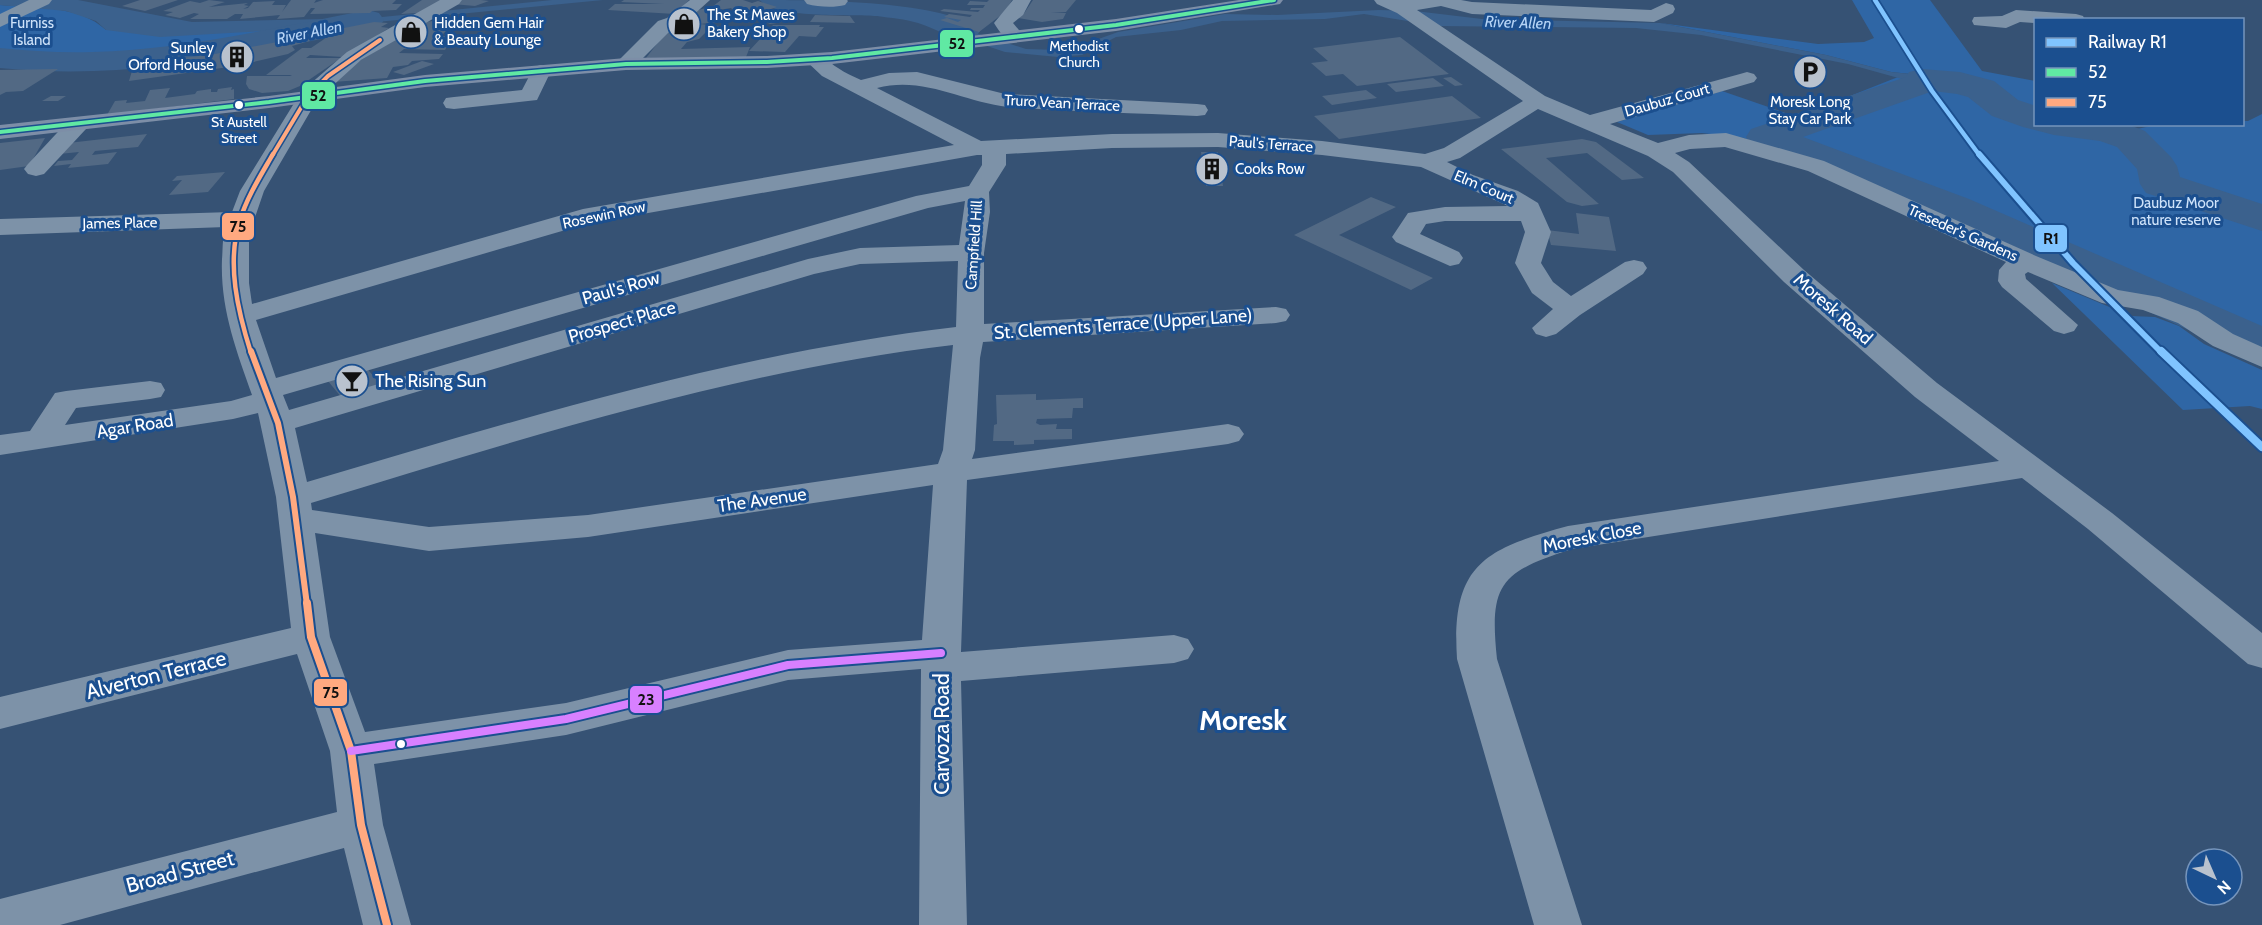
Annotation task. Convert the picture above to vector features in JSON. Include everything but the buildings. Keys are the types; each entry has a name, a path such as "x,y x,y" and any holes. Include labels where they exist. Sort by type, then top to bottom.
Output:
{"highway":[{"path":"0,5 9,0"},
{"path":"0,21 43,0"}],"main road":[{"path":"0,130 78,124 425,81 626,64 814,59 1162,19 1274,0"}],"street":[{"path":"387,925 360,825 351,751 311,637 294,508 271,404 250,352 240,316 235,283 236,235 240,219 268,162 308,96 354,56 405,25 453,0"},
{"path":"626,64 665,25 674,21 701,0"},
{"path":"813,0 839,1"},
{"path":"1014,36 1003,23 1016,11 1022,0"},
{"path":"2061,0 2079,18"},
{"path":"1395,5 1441,1 1472,8 1654,16 1666,9"},
{"name":"Moresk Road","path":"1395,5 1537,101 1656,151 1681,167 1794,276 1926,390 2100,521 2262,654"},
{"path":"1981,21 2008,21 2016,16 2046,18"},
{"path":"814,59 830,72 858,87 983,148"},
{"path":"454,102 530,96 541,71"},
{"name":"Truro Vean Terrace","path":"858,87 889,80 917,78 1005,100 1197,110"},
{"name":"Daubuz Court","path":"1588,123 1747,78"},
{"name":"Paul's Terrace","path":"983,148 1112,141 1218,140 1322,148 1426,161 1452,153 1537,101"},
{"path":"36,169 78,124"},
{"name":"Treseder's Gardens","path":"1656,151 1689,142 1726,140 1806,163 2027,262 2112,297 2149,303 2188,317 2223,340 2262,358"},
{"name":"Campfield Hill","path":"951,472 960,450 965,358 970,334 971,253 978,212 977,192 994,165 994,153 983,148"},
{"name":"Rosewin Row","path":"240,316 583,217 983,148"},
{"name":"Elm Court","path":"1426,161 1465,180 1509,196 1529,208 1538,232 1528,263 1542,287 1570,309"},
{"name":"Paul's Row","path":"271,404 925,201 977,192"},
{"path":"1450,258 1405,237 1417,218 1445,214 1531,213"},
{"name":"James Place","path":"0,226 240,219"},
{"name":"Prospect Place","path":"271,404 808,267 860,256 971,253"},
{"path":"2027,262 2012,270 2012,281 2064,325"},
{"path":"1545,328 1570,309 1635,268"},
{"name":"St. Clements Terrace (Upper Lane)","path":"294,508 593,408 691,384 903,342 970,334 1276,315"},
{"path":"40,440 66,399 150,390"},
{"name":"Agar Road","path":"0,445 271,404"},
{"name":"The Avenue","path":"294,508 429,539 588,526 951,472 1228,434"},
{"name":"Moresk Close","path":"1558,925 1477,659 1474,637 1477,596 1491,573 1504,562 1521,553 1568,538 2028,467"},
{"name":"Carvoza Road","path":"943,925 941,660 951,472"},
{"name":"Alverton Terrace","path":"0,713 311,637"},
{"path":"351,751 566,719 788,665 1174,650"},
{"name":"Broad Street","path":"0,920 360,825"}],"green space":[{"name":"Daubuz Moor nature reserve","path":"1852,0 1930,0 1982,71 2034,81 2034,126 2118,126 2137,129 2151,126 2244,126 2244,121 2262,114 2262,351 2202,318 2054,251 2039,260 1744,138 1702,133 1648,135 1617,122 1722,91 1797,117 1898,77 1920,84 1963,87 1981,94 1989,103 2004,107 1990,88 1959,79 1891,72 1826,55 1660,23 1818,44 1864,42 1874,38"},
{"name":"Furniss Island","path":"0,5 70,12 95,22 106,30 303,29 166,53 31,56 0,53"},
{"path":"2052,283 2131,316 2155,317 2179,326 2204,344 2262,370 2262,409 2250,406 2183,410"}],"water":[{"path":"0,0 78,0 192,22 372,18 552,0 603,0 305,29 312,32 138,60 26,66 0,62 0,53 31,56 166,53 299,29 160,37 106,30 96,21 66,11 0,5"},
{"path":"758,0 910,8 934,15 940,21 954,26 1026,49 1058,50 1079,46 1118,32 1225,14 1277,15 1379,10 1415,11 1482,19 1660,23 1826,55 1891,72 1958,79 1990,88 2005,108 1989,103 1981,94 1963,87 1920,84 1848,64 1701,35 1636,28 1439,26 1364,14 1325,19 1222,21 1181,30 1116,37 1082,55 1058,57 1005,52 978,43 930,20 907,12 840,7 814,9 778,7"}],"waterway":[{"name":"River Allen","path":"776,0 785,3 853,5 901,10 945,21 963,31"},
{"name":"River Allen","path":"0,58 93,63 139,60 231,46 368,20"},
{"path":"1922,80 1920,84 1765,137 1954,208 2262,344"},
{"name":"River Allen","path":"1935,81 1960,83 1981,89 2005,108 2034,118"},
{"name":"River Allen","path":"2071,126 2106,130 2131,139 2157,166 2161,184 2262,218"}],"rail line":[{"name":"R1","path":"1875,0 1957,126 2003,184 2110,301 2262,447"}],"transit line":[{"name":"52","path":"0,132 269,102 425,81 626,64 767,62 832,58 1116,25 1274,0"},
{"name":"75","path":"380,40 328,76 298,110 252,191 240,219 236,235 235,283 240,316 251,352 278,423 293,497 311,637 351,751 361,825 387,925"},
{"name":"23","path":"351,751 566,719 788,665 941,653"}],"place":[{"name":"The St Mawes Bakery Shop","path":"684,24"},
{"name":"Methodist Church","path":"1079,29"},
{"name":"Hidden Gem Hair & Beauty Lounge","path":"411,32"},
{"name":"Sunley Orford House","path":"237,57"},
{"name":"Moresk Long Stay Car Park","path":"1810,72"},
{"name":"St Austell Street","path":"239,105"},
{"name":"Cooks Row","path":"1212,169"},
{"name":"The Rising Sun","path":"352,381"}],"district":[{"name":"Moresk","path":"1243,720"}]}
